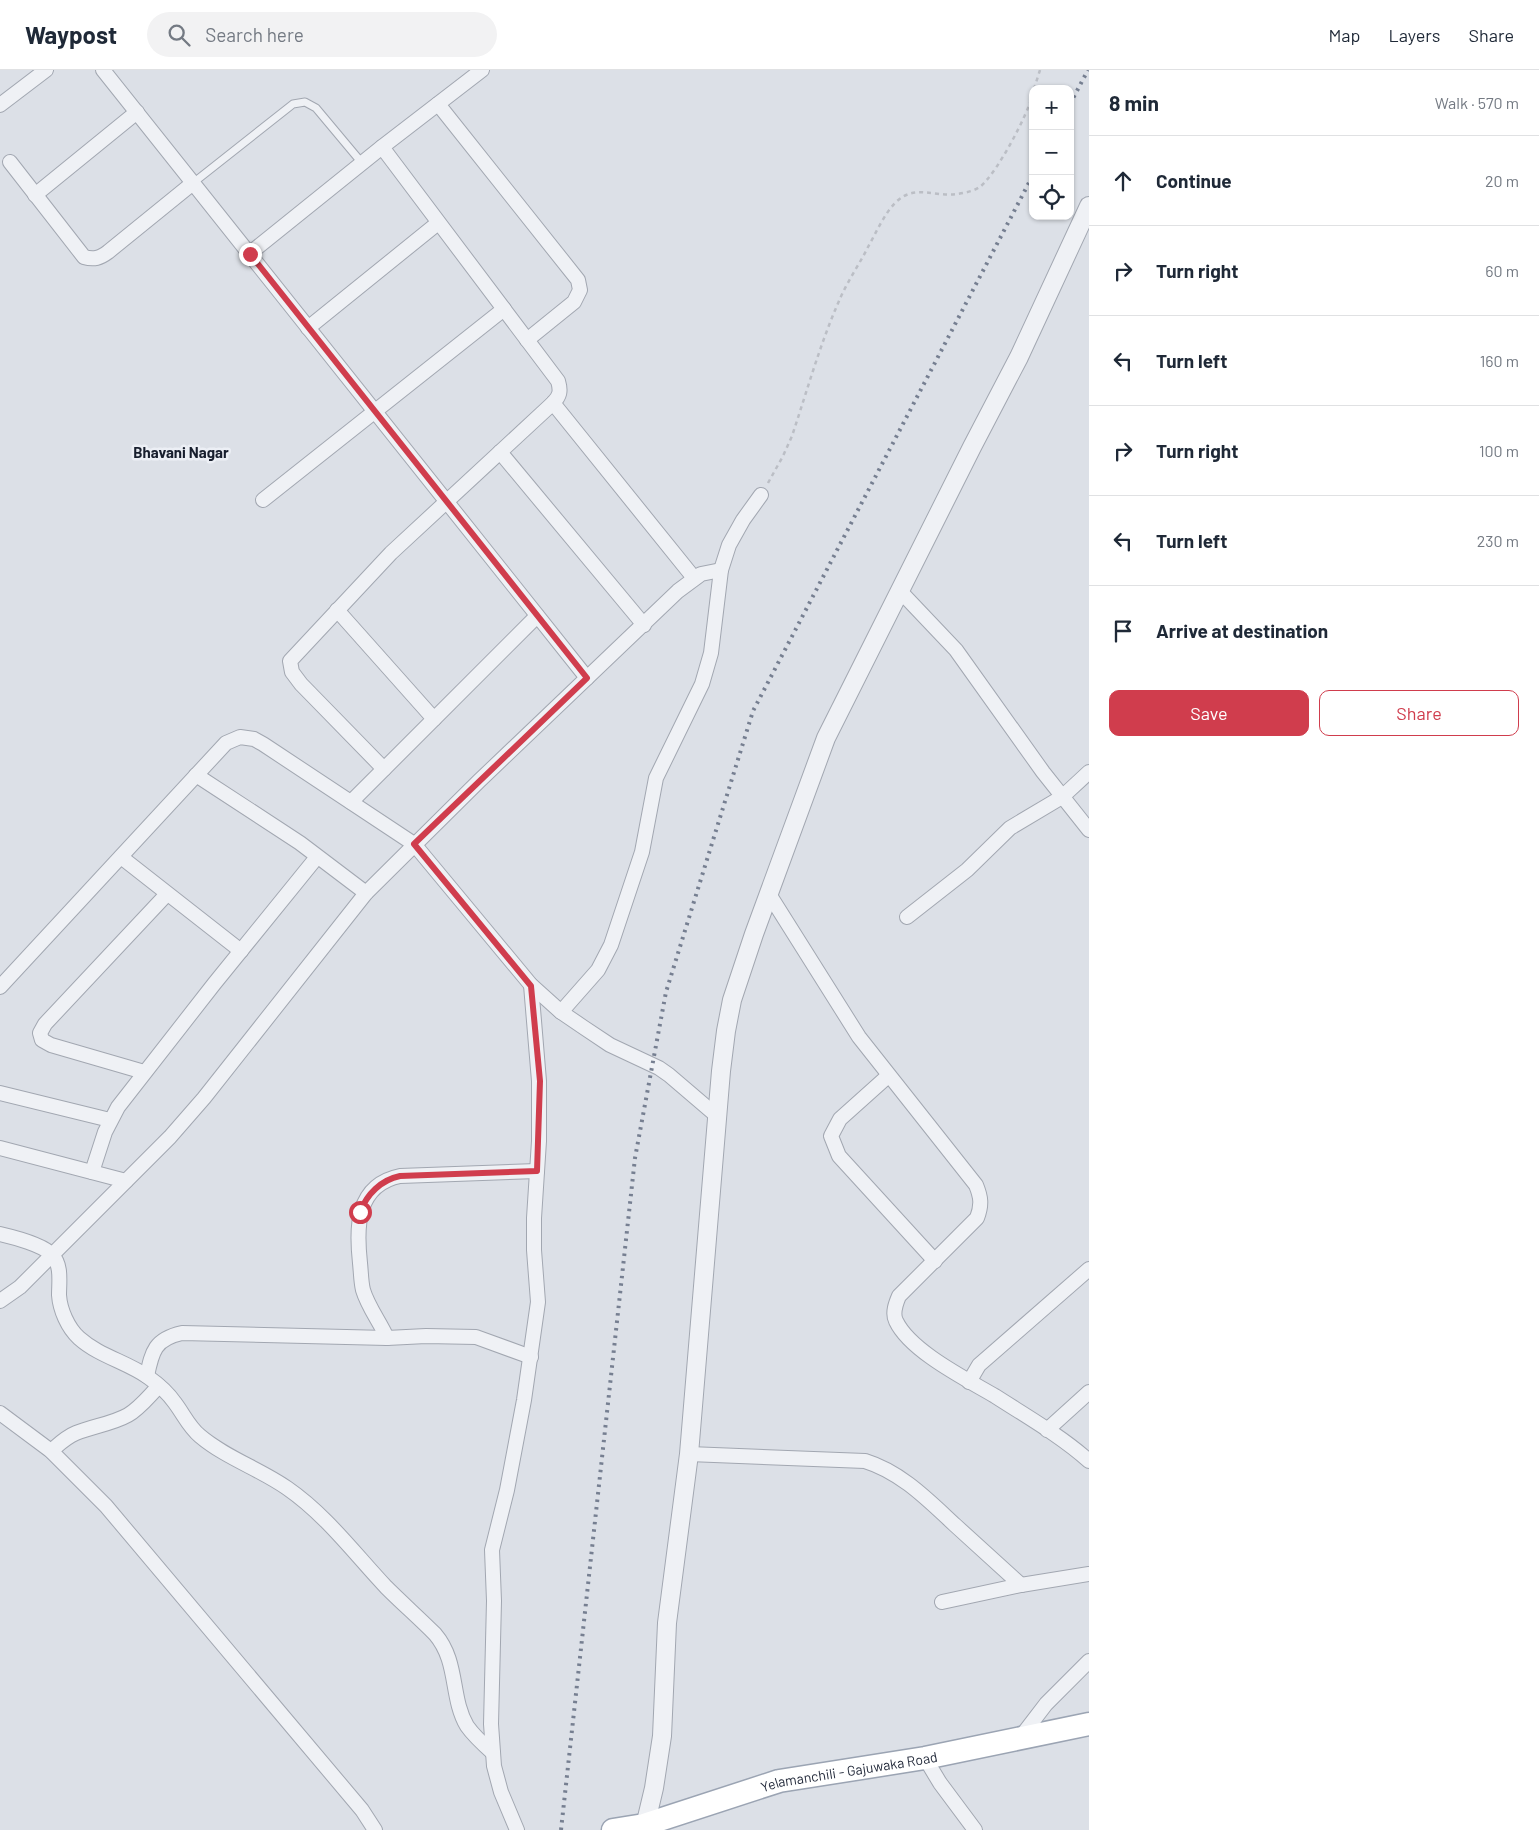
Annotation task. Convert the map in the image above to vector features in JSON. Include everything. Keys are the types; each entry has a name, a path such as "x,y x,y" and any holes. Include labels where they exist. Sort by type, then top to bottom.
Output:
{"main road":[{"name":"Yelamanchili - Gajuwaka Road","path":"613,1830 644,1827 779,1781 926,1758 1089,1724"}],"street":[{"path":"0,105 46,70"},
{"path":"103,70 587,678"},
{"path":"250,254 382,147 482,70"},
{"path":"438,104 578,280 580,290 574,302 527,340"},
{"path":"35,195 137,112"},
{"path":"382,147 527,340 558,382 561,389 553,403 391,553 290,661 292,672 301,684 384,770"},
{"path":"10,162 84,257 91,259 102,256 193,183"},
{"path":"644,1827 654,1788 662,1736 667,1623 689,1454 717,1116 726,1031 732,1000 754,934 826,738 1019,357 1089,206"},
{"path":"308,328 438,223"},
{"path":"263,500 504,309"},
{"path":"553,403 694,578"},
{"path":"500,452 644,624"},
{"path":"561,1012 598,970 611,945 642,852 656,778 702,684 711,652 721,570 729,545 743,520 761,495"},
{"path":"3,1296 20,1287 170,1137 204,1098 366,893 414,844 694,578 708,572 721,570"},
{"path":"900,590 956,650 1062,797 1089,830"},
{"path":"337,610 434,718"},
{"path":"351,802 537,616"},
{"path":"0,987 226,743 240,737 254,739 414,844 531,986 561,1012 610,1045 659,1068 717,1116"},
{"path":"907,917 967,870 1010,828 1062,797 1089,772"},
{"path":"196,775 249,808 366,893"},
{"path":"92,1172 110,1120 144,1072 317,857"},
{"path":"121,858 240,951"},
{"path":"144,1072 50,1045 42,1040 40,1033 45,1024 167,894"},
{"path":"769,894 858,1037 976,1185 981,1196 981,1208 977,1218 899,1296 895,1306 894,1319 907,1337 942,1365 1047,1430 1089,1461"},
{"path":"517,1830 501,1792 494,1766 491,1724 494,1601 492,1550 514,1452 531,1357 538,1302 534,1242 540,1081 531,986"},
{"path":"888,1076 840,1119 831,1136 839,1156 935,1261"},
{"path":"0,1093 110,1120"},
{"path":"0,1148 126,1181"},
{"path":"387,1338 369,1306 363,1288 361,1272 358,1224 364,1203 372,1192 389,1178 400,1176 537,1171"},
{"path":"0,1234 35,1246 52,1255 59,1271 61,1309 73,1332 80,1339 147,1376 175,1402 188,1424 198,1435 287,1488 321,1516 386,1587 436,1635 446,1651 454,1673 460,1708 467,1725 493,1753"},
{"path":"969,1382 979,1365 1089,1269"},
{"path":"147,1376 151,1356 158,1343 170,1335 182,1333 387,1338 476,1337 531,1357"},
{"path":"51,1451 66,1438 76,1433 121,1419 130,1414 159,1386"},
{"path":"1047,1430 1089,1392"},
{"path":"0,1413 51,1451 106,1506 362,1810 375,1830"},
{"path":"689,1454 865,1461 879,1465 926,1498 1021,1585"},
{"path":"942,1602 1021,1585 1089,1574"},
{"path":"1019,1739 1046,1704 1089,1661"},
{"path":"926,1758 940,1783 975,1830"}],"lane":[{"path":"193,183 293,104 305,102 316,108 362,163"}],"path":[{"path":"1035,85 1040,70"},
{"path":"761,495 792,436 840,300 894,204 906,194 920,191 936,194 956,194 980,187 988,178 1029,109"}],"railway":[{"path":"1074,96 1088,70"},
{"path":"561,1830 635,1158 666,992 753,711 1029,183"}],"district":[{"name":"Bhavani Nagar","path":"181,452"}],"route":[{"path":"250,254 587,678 414,844 531,986 540,1081 537,1171 389,1178 372,1192 360,1212"}]}
